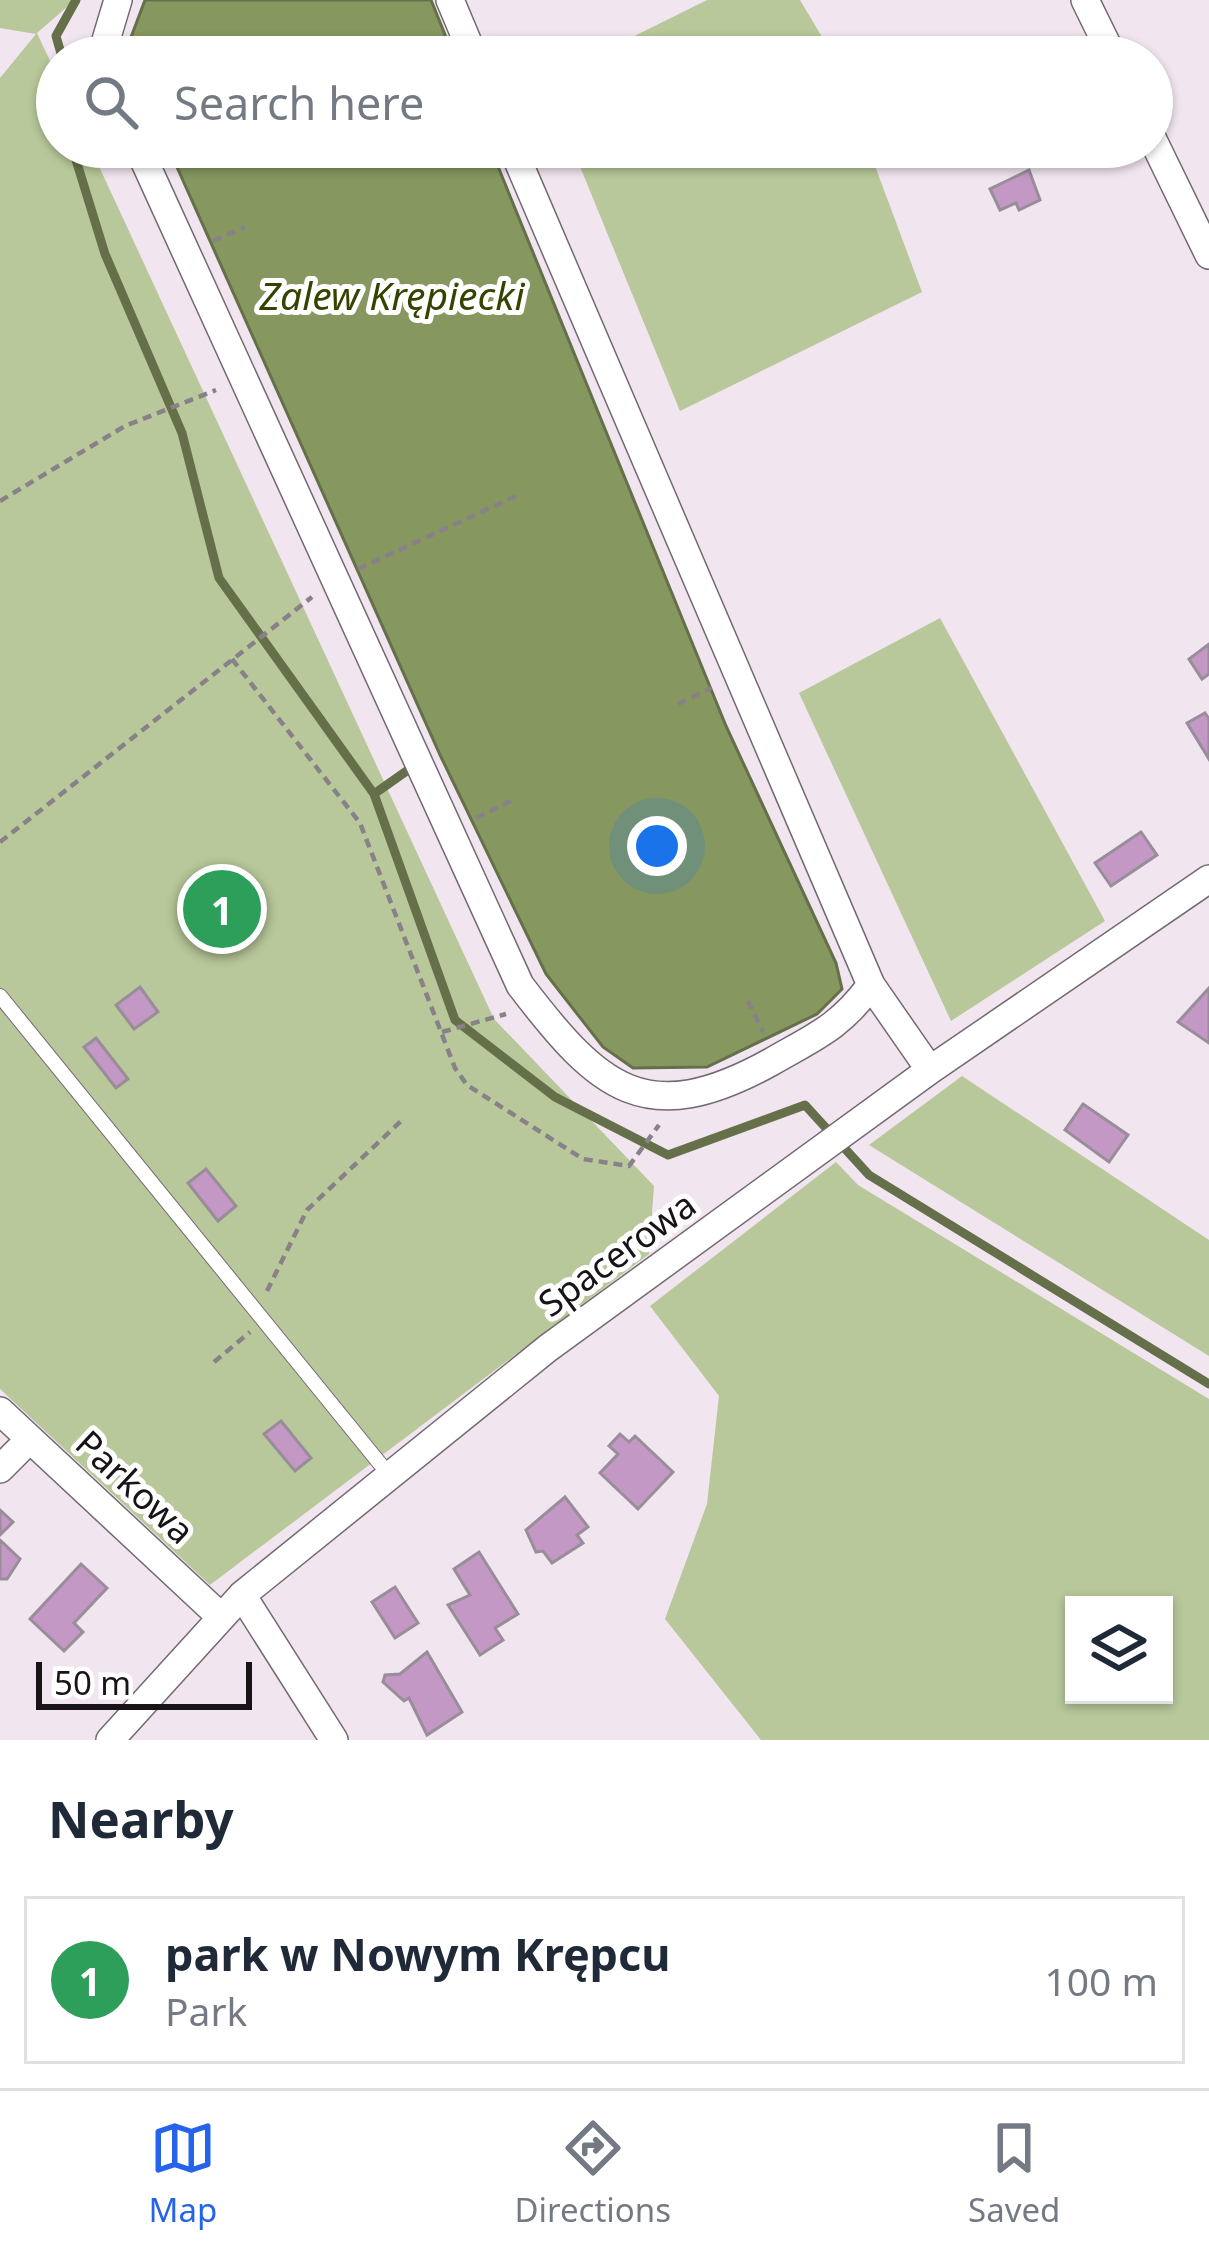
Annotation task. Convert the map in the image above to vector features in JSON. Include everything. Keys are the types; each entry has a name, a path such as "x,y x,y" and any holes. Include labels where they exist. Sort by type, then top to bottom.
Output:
{"street":[{"path":"107,36 118,0"},
{"path":"449,0 465,36"},
{"path":"1085,0 1103,36"},
{"path":"147,168 520,986 563,1042 614,1083 675,1100 730,1084 843,1022 871,985"},
{"path":"521,168 871,985 930,1070"},
{"path":"1167,168 1209,255"},
{"name":"Spacerowa","path":"110,1740 242,1595 548,1348 930,1070 1209,879"},
{"name":"Parkowa","path":"0,1411 220,1617"},
{"path":"0,1469 30,1439"},
{"path":"242,1595 334,1740"}],"lane":[{"path":"0,996 390,1476"}],"path":[{"path":"186,254 245,227"},
{"path":"0,501 125,426 243,379"},
{"path":"0,842 334,580 516,496"},
{"path":"232,659 360,823 466,1085 583,1159 629,1166 656,1131"},
{"path":"678,704 738,675"},
{"path":"449,832 515,799"},
{"path":"748,1001 775,1059"},
{"path":"444,1032 487,1020"},
{"path":"214,1362 260,1317 307,1210 401,1120"}],"shaded area":[{"path":"0,0 75,0 36,36 36,168 100,168 494,1019 654,1186 649,1254 210,1585 0,1389 0,78 36,34 0,28"},
{"path":"707,0 800,0 821,36 634,36"},
{"path":"581,168 876,168 922,292 680,411"},
{"path":"940,618 1105,921 951,1021 799,693"},
{"path":"962,1076 1209,1240 1209,1356 869,1145"},
{"path":"836,1162 858,1185 1209,1399 1209,1740 761,1740 665,1619 707,1504 719,1396 650,1306"}],"water":[{"path":"145,0 431,0 446,36 132,36"},
{"name":"Zalew Krępiecki","path":"177,168 499,168 726,726 836,963 842,989 817,1014 707,1067 633,1068 603,1047 546,974 441,757"}],"building":[{"path":"1029,170 1040,200 1019,210 1016,203 1000,210 990,189"},
{"path":"1209,644 1209,674 1202,679 1189,659"},
{"path":"1205,713 1209,719 1209,759 1187,723"},
{"path":"1141,832 1157,855 1111,886 1095,863"},
{"path":"140,987 158,1012 134,1029 116,1005"},
{"path":"1209,988 1209,1043 1178,1022"},
{"path":"96,1038 128,1079 116,1088 84,1047"},
{"path":"1083,1104 1128,1135 1109,1162 1065,1130"},
{"path":"206,1169 236,1206 218,1221 188,1183"},
{"path":"281,1421 311,1458 295,1471 264,1434"},
{"path":"620,1434 629,1442 635,1436 673,1472 638,1509 600,1473 618,1454 609,1446"},
{"path":"565,1497 588,1527 577,1535 583,1543 552,1563 543,1551 536,1552 526,1530"},
{"path":"0,1510 13,1522 0,1535"},
{"path":"0,1540 20,1559 7,1579 0,1579"},
{"path":"479,1552 518,1614 495,1628 503,1640 480,1655 448,1605 470,1595 454,1569"},
{"path":"81,1564 107,1588 74,1623 83,1632 64,1651 30,1619"},
{"path":"395,1587 418,1623 395,1638 372,1602"},
{"path":"427,1652 462,1712 427,1735 409,1698 404,1701 383,1682 385,1675 400,1674"}],"waterway":[{"path":"56,36 76,0"},
{"path":"78,168 105,254 182,433 219,578 374,794 455,1020 555,1097 668,1155 805,1105 869,1175 1209,1384"},
{"path":"374,794 408,770"}],"place":[{"name":"park w Nowym Krępcu","path":"222,909"}]}
